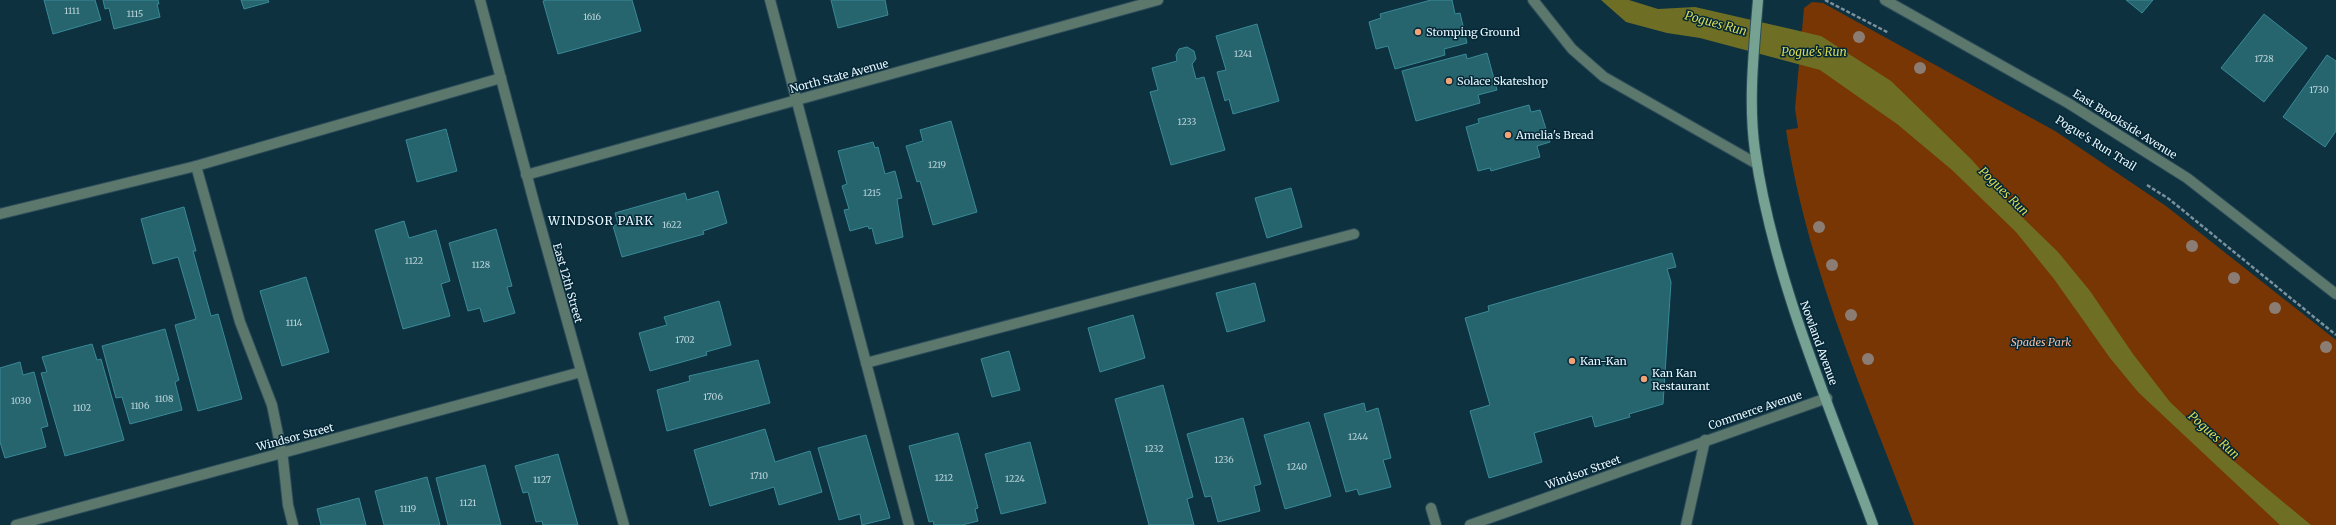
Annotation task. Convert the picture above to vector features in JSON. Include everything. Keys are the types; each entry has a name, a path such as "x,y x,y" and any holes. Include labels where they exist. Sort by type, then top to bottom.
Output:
{"main road":[{"name":"Nowland Avenue","path":"1757,3 1751,115 1757,164 1764,203 1784,280 1873,525"}],"street":[{"name":"East 12th Street","path":"480,0 526,176 624,525"},
{"path":"770,0 795,100 909,525"},
{"name":"North State Avenue","path":"526,176 1158,0"},
{"path":"1533,0 1572,49 1604,77 1757,164"},
{"name":"East Brookside Avenue","path":"1885,0 2068,103 2181,174 2219,201 2336,294"},
{"path":"0,214 196,166 501,78"},
{"path":"196,166 240,322 272,405 282,453 288,505 293,525"},
{"path":"866,363 1354,234"},
{"name":"Windsor Street","path":"16,525 581,372"},
{"name":"Commerce Avenue","path":"1686,525 1705,440 1827,398"},
{"name":"Windsor Street","path":"1470,525 1705,440"},
{"path":"1431,508 1436,525"}],"path":[{"path":"1825,0 1892,35"},
{"name":"Pogue's Run Trail","path":"2143,182 2169,199 2336,334"}],"green space":[{"name":"Spades Park","path":"1812,2 1823,3 2055,131 2166,206 2336,340 2336,525 1914,525 1858,380 1823,282 1808,232 1786,130 1798,128 1795,109 1804,8"}],"water":[{"name":"Pogue's Run","path":"1601,0 1629,0 1658,9 1695,7 1821,36 1891,81 1972,160 2020,215 2058,252 2090,291 2133,354 2170,402 2223,452 2311,525 2280,525 2138,392 2110,358 2054,279 2016,232 1952,170 1897,124 1820,70 1700,38 1667,33 1626,22"}],"building":[{"path":"44,0 95,0 101,20 53,34"},
{"path":"103,0 158,0 159,4 157,4 160,17 114,29 109,8 105,9"},
{"path":"241,0 268,0 269,2 244,9"},
{"path":"632,0 641,31 558,54 543,1"},
{"path":"831,0 885,0 888,15 838,28"},
{"name":"Stomping Ground","path":"1431,0 1452,0 1455,14 1460,13 1467,43 1444,49 1445,55 1395,69 1388,46 1376,49 1369,22 1381,18 1380,14"},
{"path":"2126,0 2153,0 2142,13"},
{"path":"2264,14 2307,48 2264,102 2221,68"},
{"path":"1257,24 1279,101 1233,114 1229,99 1225,101 1217,72 1226,70 1216,36"},
{"path":"1187,47 1194,51 1196,59 1192,64 1196,79 1204,77 1225,150 1171,165 1150,92 1158,90 1152,68 1177,61 1176,55 1179,49"},
{"name":"Solace Skateshop","path":"1487,53 1497,90 1478,95 1480,103 1416,121 1402,71 1466,54 1467,59"},
{"path":"2327,55 2336,61 2336,131 2325,147 2283,117"},
{"name":"Amelia's Bread","path":"1529,105 1531,112 1540,110 1550,142 1537,146 1540,157 1491,171 1490,168 1478,171 1466,127 1479,123 1478,119"},
{"path":"951,121 977,212 933,225 920,181 917,182 906,146 923,141 920,130"},
{"path":"446,129 457,171 417,182 406,140"},
{"path":"873,142 875,148 878,147 885,174 895,171 902,198 897,199 903,237 876,244 872,228 869,229 868,226 850,231 844,210 849,209 842,186 847,184 838,151"},
{"path":"1291,188 1302,227 1267,238 1255,198"},
{"path":"718,191 727,223 703,231 704,234 622,257 613,226 618,224 615,213 685,193 687,200"},
{"path":"184,207 196,251 193,251 211,316 218,314 242,399 198,411 175,325 196,319 178,257 153,264 141,219"},
{"path":"404,221 409,238 436,230 450,281 441,284 450,316 403,329 375,230"},
{"path":"496,229 512,286 507,287 515,313 484,322 480,308 468,311 449,243"},
{"name":"Kan-Kan","path":"1672,253 1676,267 1667,269 1671,282 1663,404 1629,414 1630,417 1595,427 1592,416 1534,433 1542,462 1489,478 1470,411 1490,405 1465,318 1489,311 1488,306"},
{"path":"306,277 329,352 282,366 260,291"},
{"path":"1255,283 1265,321 1227,332 1216,293"},
{"path":"719,301 731,345 706,352 707,355 650,371 639,333 667,325 664,317"},
{"path":"1133,315 1145,358 1100,372 1088,328"},
{"path":"165,329 179,380 175,382 182,410 130,424 122,397 116,398 102,346"},
{"path":"92,344 97,360 101,359 124,440 65,456 41,373 47,372 42,357"},
{"path":"1009,351 1020,390 992,397 981,359"},
{"path":"758,360 770,403 667,431 657,390 690,381 689,376"},
{"path":"20,362 23,375 34,372 48,426 41,428 46,447 5,458 0,442 0,368"},
{"path":"1163,385 1193,497 1187,499 1194,525 1149,525 1115,399"},
{"path":"1364,403 1366,412 1378,408 1391,458 1383,460 1391,487 1359,495 1357,489 1346,492 1324,414"},
{"path":"1243,418 1261,484 1254,486 1260,511 1218,522 1211,496 1205,497 1187,434"},
{"path":"1309,422 1331,496 1285,509 1264,435"},
{"path":"765,429 775,462 810,451 822,492 779,505 774,487 710,506 694,450"},
{"path":"958,433 978,508 975,509 978,521 962,525 934,525 933,521 929,522 909,446"},
{"path":"866,435 890,518 862,525 860,514 839,520 818,448"},
{"path":"1030,442 1046,503 1001,514 985,454"},
{"path":"558,454 578,525 543,525 542,521 536,522 528,492 523,493 515,466"},
{"path":"485,465 501,525 448,525 436,478"},
{"path":"427,477 440,525 384,525 375,491"},
{"path":"359,498 366,525 321,525 317,509"}],"place":[{"name":"Stomping Ground","path":"1418,32"},
{"name":"Solace Skateshop","path":"1449,81"},
{"name":"Amelia's Bread","path":"1508,135"},
{"name":"Kan-Kan","path":"1572,361"},
{"name":"Kan Kan Restaurant","path":"1644,379"}],"district":[{"name":"WINDSOR PARK","path":"601,220"}],"water label":[{"name":"Pogues Run","path":"1716,23"},
{"name":"Pogues Run","path":"2004,191"},
{"name":"Pogues Run","path":"2214,435"}]}
